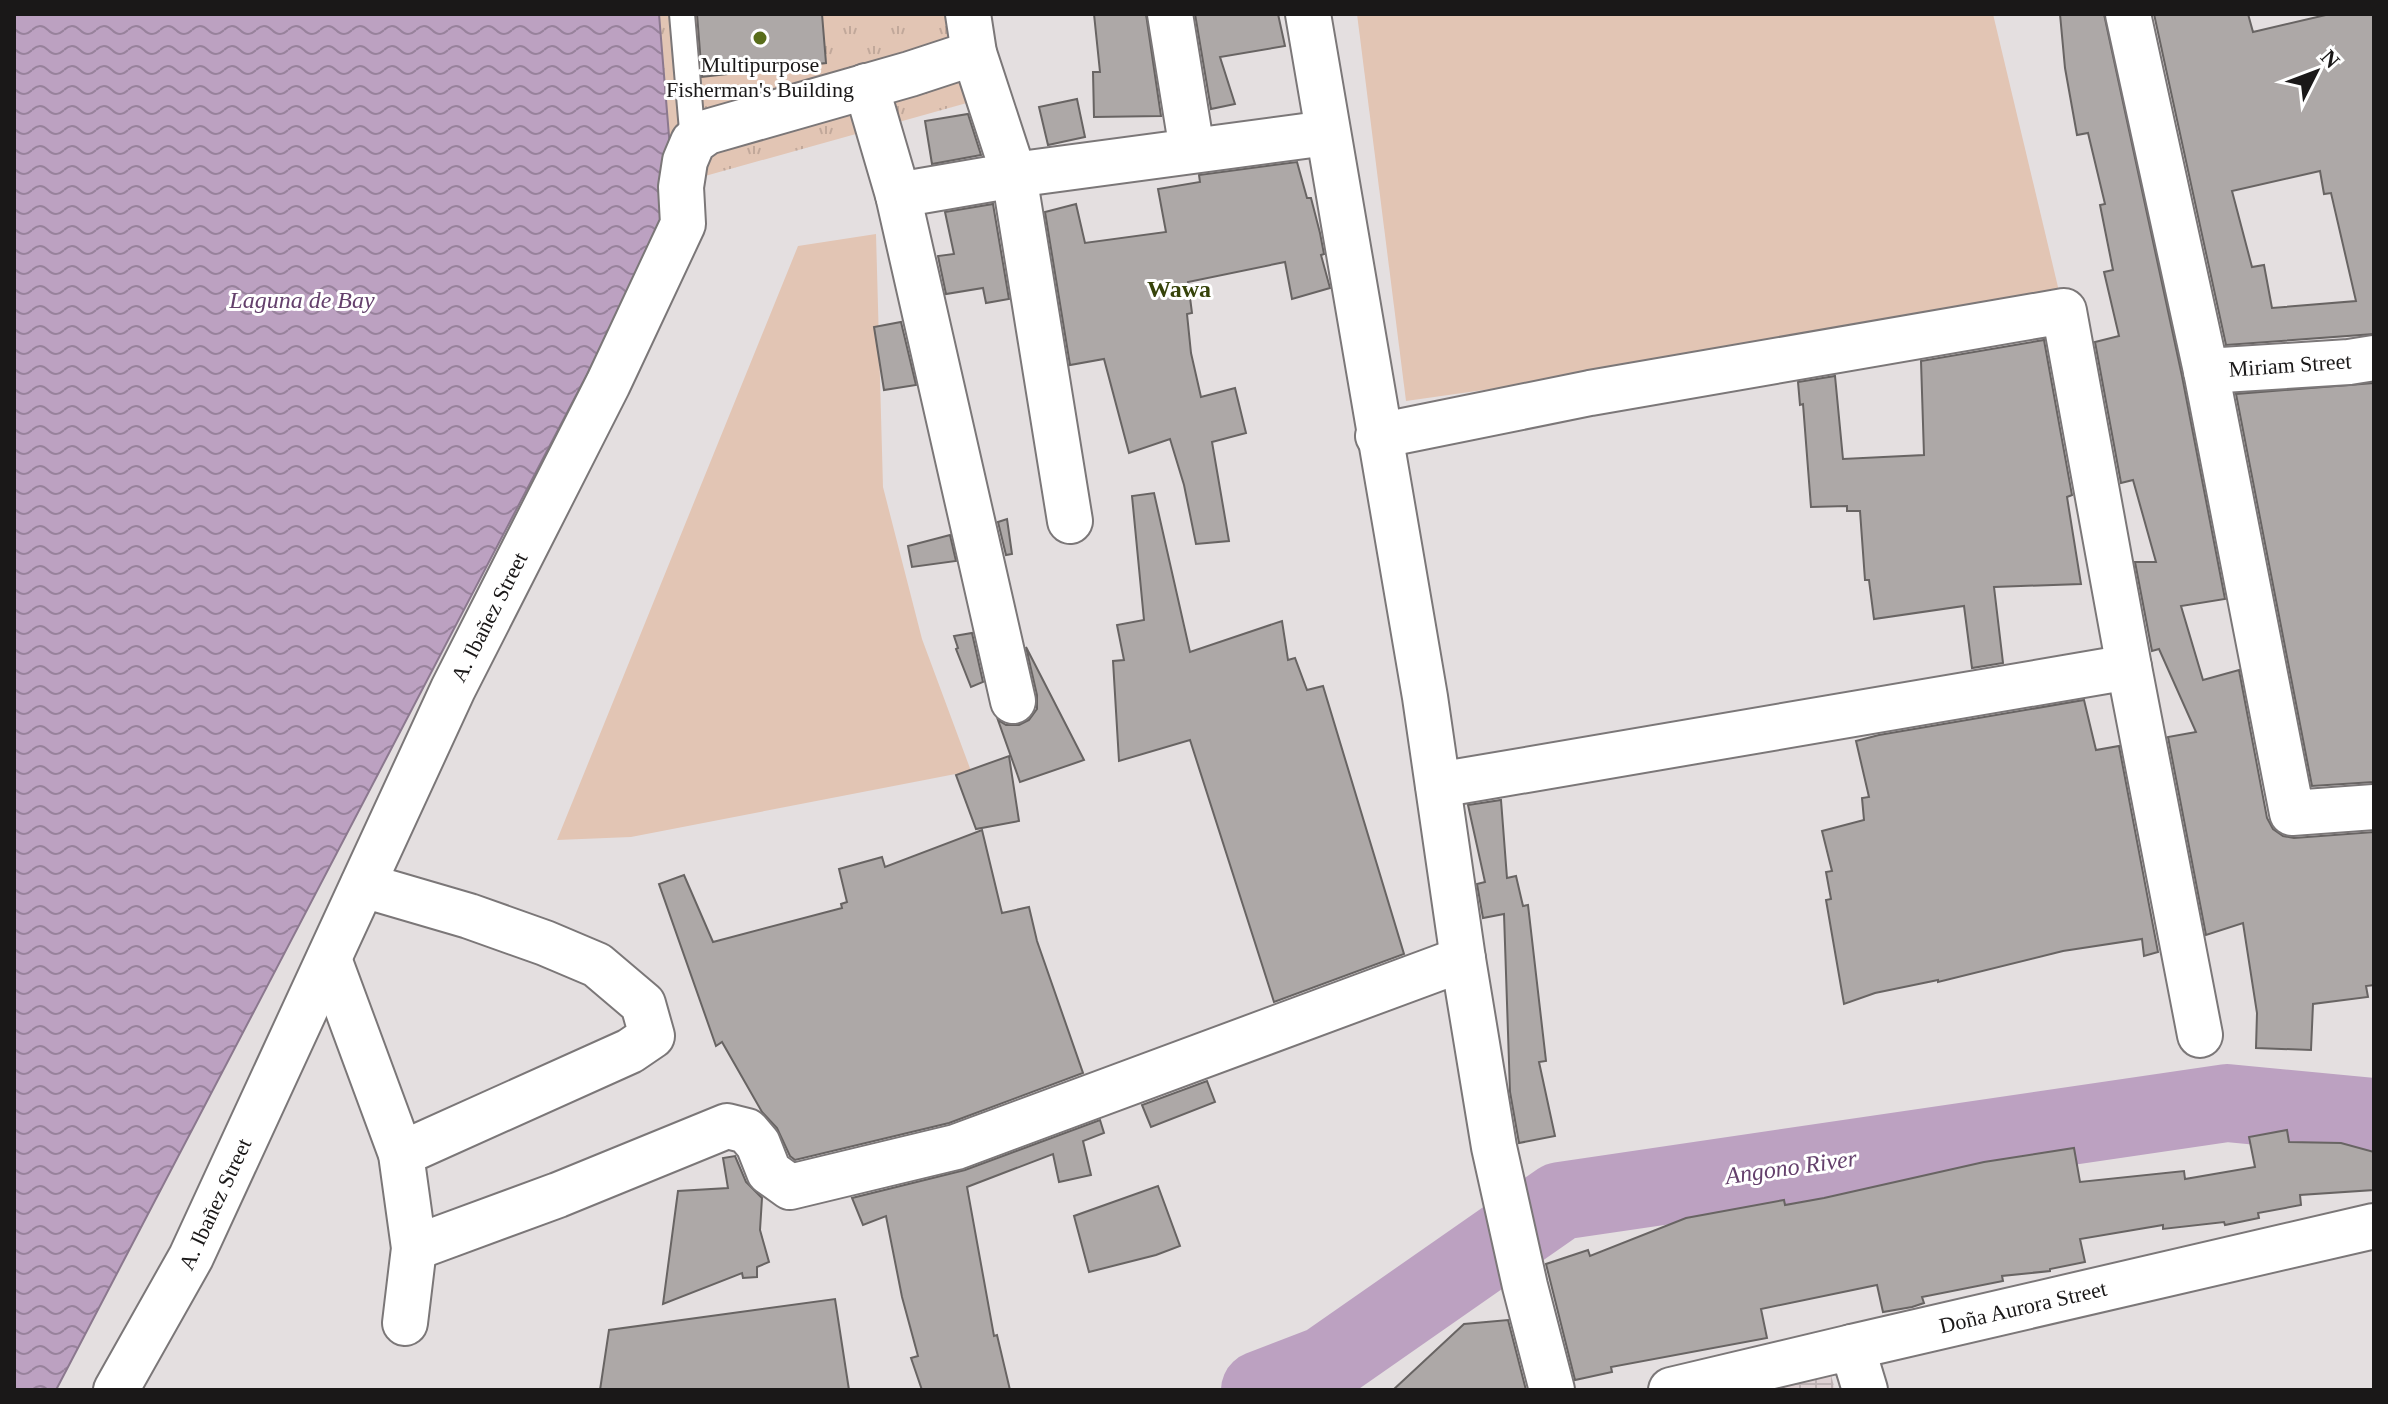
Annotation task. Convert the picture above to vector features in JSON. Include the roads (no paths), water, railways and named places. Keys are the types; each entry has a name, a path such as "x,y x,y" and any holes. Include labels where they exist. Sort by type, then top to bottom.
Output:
{"street":[{"path":"1170,14 1192,150"},
{"path":"1308,14 1438,785 1496,1154 1552,1390"},
{"path":"2128,14 2206,371 2292,813 2374,807"},
{"path":"693,142 707,132 866,86 971,34 1014,175 1070,521"},
{"path":"866,86 898,195 1013,701"},
{"path":"898,195 1014,175 1327,133"},
{"name":"A. Ibañez Street","path":"116,1390 191,1257 453,689 608,384 683,224 681,187 685,161 693,142"},
{"path":"1378,436 1563,398 2064,311 2200,1035"},
{"name":"Miriam Street","path":"2206,371 2374,358"},
{"path":"1438,785 2129,667"},
{"path":"363,885 469,916 597,965 643,1004 652,1036 630,1051 401,1154"},
{"path":"329,959 401,1154 414,1248 405,1323"},
{"path":"414,1248 558,1195 727,1126 747,1131 758,1144 769,1172 790,1187 956,1147 1463,959"},
{"name":"Doña Aurora Street","path":"1671,1390 2374,1226"},
{"path":"1852,1347 1865,1390"}],"lane":[{"path":"682,14 693,142"}],"water":[{"name":"Laguna de Bay","path":"14,14 659,14 673,185 651,252 56,1390 14,1390"}],"waterway":[{"name":"Angono River","path":"1260,1390 1325,1365 1560,1201 2227,1103 2374,1117"}],"place":[{"name":"Multipurpose Fisherman's Building","path":"760,38"}],"district":[{"name":"Wawa","path":"1179,289"}]}
